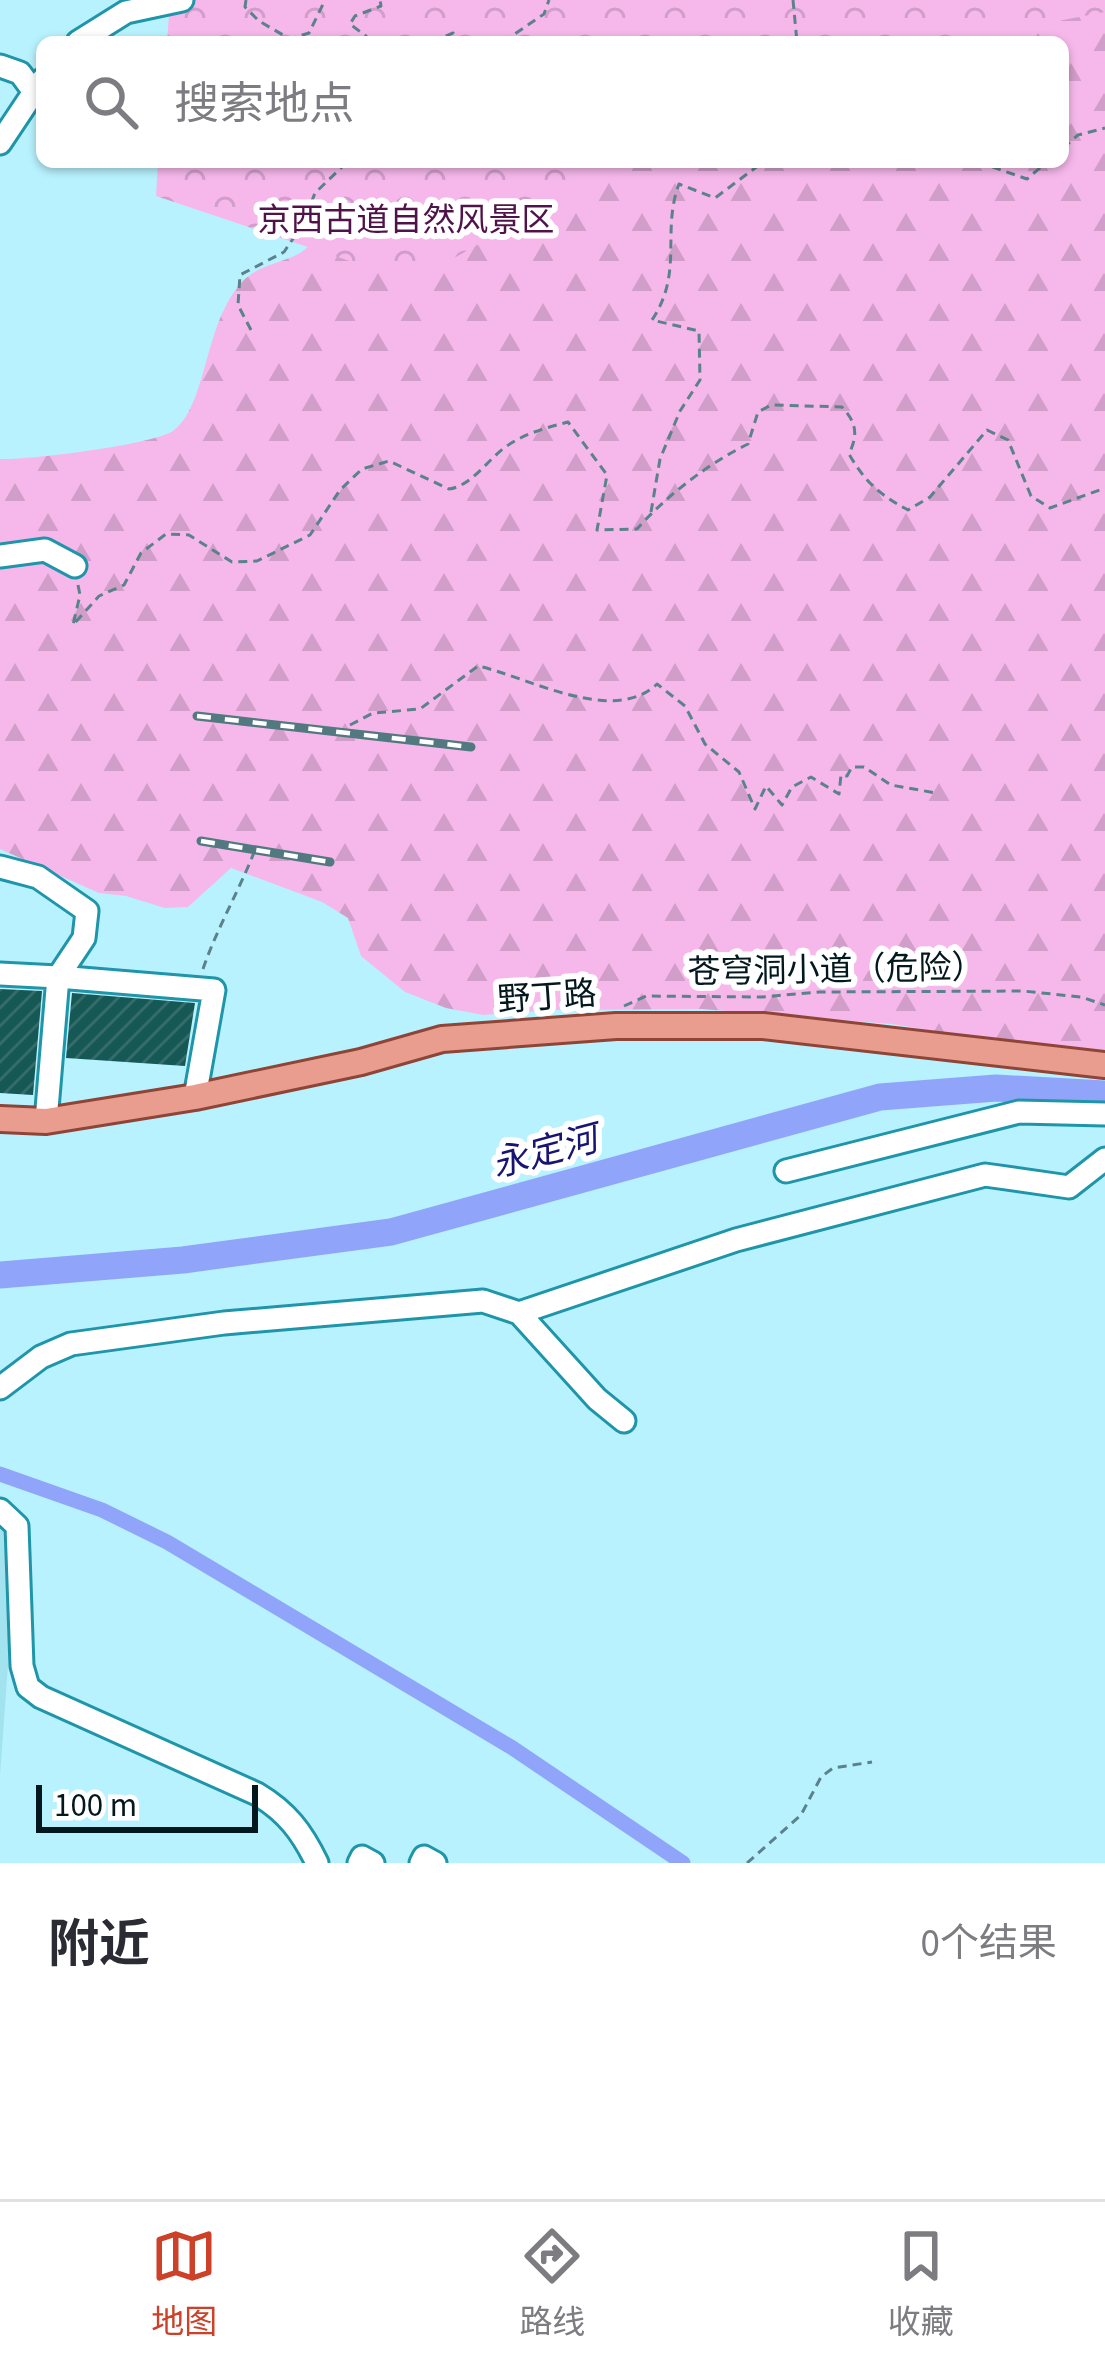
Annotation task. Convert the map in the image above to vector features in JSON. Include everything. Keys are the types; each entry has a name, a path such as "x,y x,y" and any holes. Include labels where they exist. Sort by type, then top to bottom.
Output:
{"main road":[{"name":"野丁路","path":"0,1119 46,1121 195,1097 361,1062 442,1039 616,1026 763,1026 1105,1065"}],"street":[{"path":"88,36 126,12 182,0"},
{"path":"0,66 36,85"},
{"path":"0,143 36,89"},
{"path":"0,556 45,550 75,566"},
{"path":"0,867 38,877 87,911 84,938 58,977 46,1121"},
{"path":"0,974 214,989 195,1097"},
{"path":"786,1171 1019,1112 1105,1114"},
{"path":"519,1313 736,1240 985,1174 1069,1187 1105,1159"},
{"path":"0,1388 41,1358 71,1344 224,1322 483,1301 519,1313 597,1399 624,1421"},
{"path":"0,1510 17,1526 22,1666 28,1687 280,1808 302,1832 317,1863"},
{"path":"359,1863 362,1857 373,1863"},
{"path":"421,1863 424,1857 435,1863"}],"path":[{"path":"246,0 245,7 259,21 285,36"},
{"path":"300,36 309,33 325,0"},
{"path":"366,36 350,24 355,16 381,6 380,0"},
{"path":"512,36 544,14 549,0"},
{"path":"793,0 796,36"},
{"path":"1069,143 1078,135 1105,128"},
{"path":"250,330 238,304 240,275 284,252 315,193 341,168"},
{"path":"650,514 660,459 680,411 700,380 699,331 652,320 668,297 673,200 679,184 715,198 755,168"},
{"path":"995,168 1027,179 1040,168"},
{"path":"75,566 80,596 73,625 99,596 124,585 141,554 166,534 189,535 232,562 257,562 310,535 340,490 362,469 389,460 449,489 460,487 506,446 537,429 568,422 607,475 597,530 638,529 718,459 748,444 758,412 771,405 842,406 852,417 857,436 849,454 861,476 878,494 908,510 930,497 987,430 1008,440 1031,496 1050,508 1105,488"},
{"path":"350,725 373,713 420,709 478,666 514,674 572,697 601,700 644,696 656,684 686,706 705,744 739,772 755,808 766,786 782,805 792,787 811,777 839,794 842,775 847,776 852,767 864,766 891,785 936,794"},
{"path":"197,988 217,928 238,894 255,850"},
{"name":"苍穹洞小道（危险）","path":"609,1012 646,996 762,997 819,992 1023,992 1081,997 1105,1005"},
{"path":"747,1863 801,1815 821,1777 833,1768 872,1762"}],"shaded area":[{"path":"0,1517 5,1525 10,1638 0,1775"}],"green space":[{"path":"170,0 1105,0 1105,12 980,36 167,36"},
{"path":"1105,0 1105,1051 1000,1042 892,1024 702,1009 483,1015 446,1008 405,992 361,956 348,918 322,902 231,868 188,907 165,908 99,893 0,849 0,459 117,446 173,431 193,403 219,320 233,294 253,273 305,250 321,229 332,168 1069,168 1069,36 397,36"},
{"name":"京西古道自然风景区","path":"158,168 612,168 412,282 156,196"}],"building":[{"path":"0,989 42,991 33,1095 0,1093"},
{"path":"72,993 195,1003 185,1066 66,1058"}],"waterway":[{"name":"永定河","path":"0,1275 183,1260 391,1232 880,1097 996,1088 1105,1094"},
{"path":"0,1474 102,1510 167,1542 511,1747 683,1863"}],"railway":[{"path":"197,716 471,747"},
{"path":"201,841 330,862"}]}
